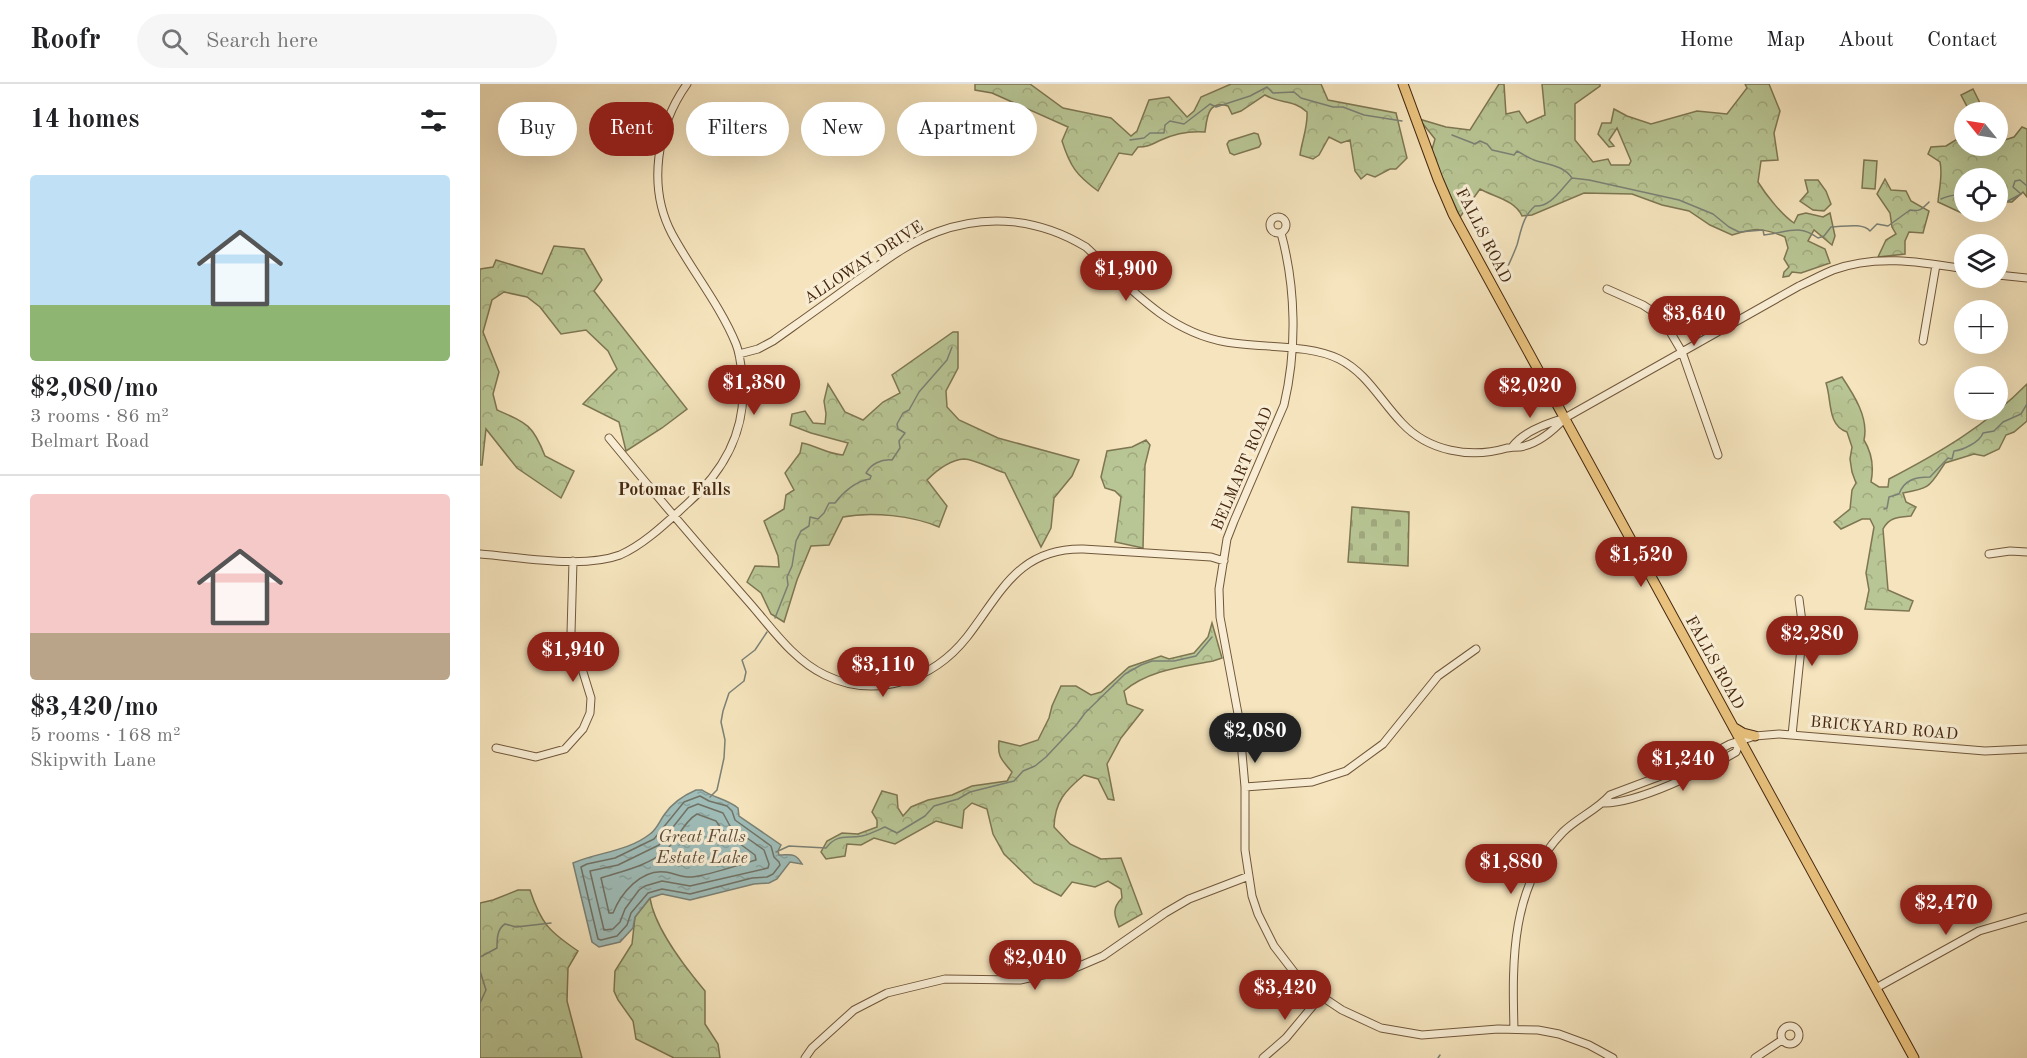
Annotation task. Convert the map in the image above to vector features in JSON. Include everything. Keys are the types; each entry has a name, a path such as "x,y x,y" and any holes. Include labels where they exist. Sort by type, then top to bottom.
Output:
{"main road":[{"name":"FALLS ROAD","path":"1403,84 1453,214 1914,1058"},
{"path":"1732,727 1755,736"}],"street":[{"path":"480,554 596,561 622,554 673,516 713,478 734,441 741,418 744,392 739,354 724,321 671,233 661,204 657,171 660,143 666,121 687,84"},
{"name":"ALLOWAY DRIVE","path":"739,354 758,349 773,341 879,265 935,232 959,225 992,221 1030,223 1053,230 1086,247 1159,314 1195,334 1227,342 1324,353 1337,358 1357,369 1403,424 1428,442 1462,453 1487,453 1522,447 1547,435 1565,418 1799,286 1833,270 1874,261 1902,260 1954,268"},
{"name":"BELMART ROAD","path":"1281,233 1289,272 1293,349 1289,384 1284,405 1227,539 1219,589 1220,617 1239,719 1245,787 1245,850 1252,896 1258,914 1274,946 1294,972 1321,996 1360,1020 1403,1033 1442,1035 1514,1029 1559,1034 1612,1058"},
{"path":"1923,341 1936,265"},
{"path":"2008,276 2027,278"},
{"path":"1607,289 1643,305 1665,323 1682,352 1719,455"},
{"path":"609,438 673,516 797,656 826,675 859,685 895,684 919,677 937,666 967,637 998,592 1016,572 1045,555 1070,549 1083,549 1211,557 1224,561"},
{"path":"1989,555 2010,551 2027,552"},
{"path":"496,748 536,757 565,749 583,729 590,713 591,698 571,633 573,561"},
{"path":"1792,735 1803,629 1799,599"},
{"path":"1245,787 1312,782 1346,771 1383,744 1438,676 1476,649"},
{"name":"BRICKYARD ROAD","path":"1514,1029 1514,954 1519,914 1524,897 1539,864 1563,831 1603,803 1614,803 1657,790 1695,774 1736,752 1740,742 1755,736 1792,735 1985,751 2027,749"},
{"path":"805,1058 812,1048 854,1010 887,993 945,979 1020,980 1075,968 1103,956 1189,898 1249,876"},
{"path":"1876,988 1979,931 2027,917"},
{"path":"1263,1058 1286,1038 1321,996"},
{"path":"1755,1058 1782,1040"}],"green space":[{"path":"975,84 1030,84 1063,108 1111,118 1131,136 1137,131 1149,100 1169,97 1187,117 1194,111 1201,97 1231,84 1321,84 1328,100 1396,113 1407,158 1396,169 1390,169 1375,177 1367,174 1361,179 1355,171 1350,140 1341,143 1329,137 1319,155 1313,159 1300,155 1307,112 1297,105 1265,95 1241,111 1232,114 1228,106 1216,105 1210,111 1205,132 1171,136 1148,146 1138,147 1132,155 1119,153 1098,191 1079,175 1068,157 1062,141 1068,127 1037,113 1037,102 1012,102 992,93 975,90"},
{"path":"1499,84 1504,84 1506,114 1519,111 1527,123 1545,115 1542,84 1600,84 1575,104 1575,140 1593,162 1608,159 1611,165 1629,165 1631,161 1617,128 1609,140 1614,146 1609,147 1598,134 1602,123 1611,123 1614,109 1651,124 1697,111 1727,114 1747,88 1745,84 1769,84 1780,111 1774,133 1778,160 1761,161 1758,182 1774,204 1794,223 1798,215 1806,213 1823,217 1830,213 1835,236 1832,245 1814,230 1808,241 1825,249 1830,263 1801,273 1792,272 1789,276 1783,277 1789,267 1784,259 1788,248 1785,237 1770,231 1758,230 1732,235 1710,225 1689,211 1662,205 1632,194 1584,193 1532,215 1522,216 1514,206 1480,189 1460,217 1431,153 1435,139 1419,119 1446,127 1470,130"},
{"path":"1973,89 1980,102 1965,102 1961,95"},
{"path":"2022,127 2027,129 2027,197 2023,192 2012,202 2008,202 2008,168 1954,168 1954,209 1938,202 1941,167 1940,162 1928,154 1931,147 1946,146 1954,141 1954,156 2008,156 2008,139 2014,137"},
{"path":"1254,133 1258,134 1261,144 1259,147 1234,155 1230,153 1227,144 1229,141"},
{"path":"1864,160 1877,161 1875,189 1862,188"},
{"path":"1885,179 1891,190 1906,191 1911,201 1929,211 1923,233 1909,232 1905,241 1905,254 1878,257 1886,240 1896,234 1892,227 1890,213 1877,194"},
{"path":"1805,180 1818,180 1826,191 1831,204 1824,211 1813,210 1800,201 1808,192"},
{"path":"554,246 584,249 602,280 594,291 687,409 626,451 619,422 583,404 617,369 608,351 586,330 561,334 540,307 527,297 504,292 492,300 483,332 499,372 493,394 497,410 528,426 537,438 545,456 574,471 561,498 517,468 486,429 482,465 480,465 480,269 493,267 496,260 542,274"},
{"path":"953,332 958,332 958,368 946,391 947,407 959,420 998,438 1079,460 1072,476 1054,498 1051,528 1041,547 1005,473 973,461 964,459 954,461 927,480 947,506 939,527 917,520 892,516 867,514 843,517 829,545 811,546 797,580 784,622 771,614 761,593 747,582 755,566 779,567 778,556 764,521 784,509 786,495 794,490 785,473 800,453 802,443 843,455 848,443 790,425 792,414 805,411 813,423 825,424 824,401 828,384 845,412 863,420 883,402 900,393 892,375"},
{"path":"1842,377 1856,399 1864,423 1864,440 1872,460 1871,482 1879,487 1888,487 1889,479 1944,448 1986,420 2008,420 2008,402 2027,384 2027,421 2014,432 2006,435 1999,449 1984,456 1974,454 1945,463 1936,477 1924,488 1903,493 1906,502 1916,507 1911,516 1898,517 1885,525 1883,529 1888,590 1913,601 1909,611 1865,609 1869,590 1866,573 1874,527 1870,519 1862,519 1841,529 1834,522 1850,509 1852,490 1856,483 1850,459 1852,447 1847,432 1836,424 1833,418 1826,383"},
{"path":"1146,440 1150,445 1145,465 1143,548 1115,542 1121,497 1115,491 1105,488 1101,477 1107,451 1132,447"},
{"path":"1352,507 1409,512 1408,566 1348,562"},
{"path":"1212,623 1222,658 1155,674 1124,691 1127,704 1143,710 1121,738 1107,764 1114,800 1108,799 1098,779 1084,775 1062,797 1056,810 1054,827 1070,844 1101,859 1121,858 1142,914 1119,927 1115,912 1122,898 1121,889 1108,881 1095,887 1072,882 1061,896 1034,883 1004,854 993,834 987,809 972,803 964,810 962,828 936,821 895,844 874,838 861,845 847,844 845,856 826,859 821,852 827,841 842,833 858,834 877,827 877,820 872,812 882,791 897,795 898,808 903,816 911,807 928,800 952,795 972,786 1007,781 1012,772 1000,755 999,741 1020,746 1038,740 1061,686 1076,686 1091,695 1101,692 1129,667 1161,656 1169,659 1194,653 1208,637"},
{"path":"518,890 530,890 538,911 548,926 578,951 568,968 567,1001 582,1058 480,1058 480,903"},
{"path":"650,898 664,935 705,991 705,1024 718,1044 720,1058 674,1058 636,1039 633,1021 614,991 615,971 632,944 635,917"}],"water":[{"name":"Great Falls Estate Lake","path":"696,790 702,790 734,805 738,808 739,816 781,845 779,855 795,856 802,864 790,862 777,879 769,883 754,884 690,900 662,894 650,898 635,917 633,928 620,942 599,947 592,942 573,863 632,845 641,840 654,830 674,803"}],"waterway":[{"path":"1130,140 1144,138 1150,133 1164,133 1165,125 1170,121 1184,124 1210,104 1216,107 1250,96 1267,87 1273,93 1294,92 1301,98 1333,107 1343,107 1364,115 1402,121"},
{"path":"1452,135 1475,144 1480,141 1492,150 1514,155 1517,151 1532,159 1560,168 1572,178"},
{"path":"1503,277 1528,214 1535,206 1541,206 1551,200 1572,178 1679,200 1713,214 1739,232 1763,230 1764,235 1798,230 1811,233 1818,238 1824,236 1831,227 1852,226 1867,228 1870,231 1877,224 1888,226 1910,210 1921,209 1929,202"},
{"path":"2008,201 2021,194 2013,187 2015,181 2020,180 2027,186"},
{"path":"1941,199 1954,195"},
{"path":"775,618 788,585 787,577 792,566 796,541 801,531 809,526 810,517 818,519 829,503 835,503 850,488 870,479 871,476 866,473 874,465 880,461 892,460 900,448 899,441 905,433 898,429 897,424 903,413 909,410 919,392 947,360 952,347"},
{"path":"1884,509 1887,508 1889,497 1899,494 1907,482 1930,477 1948,458 1952,459 1954,451 1971,445 1983,433 1994,431 2003,422 2021,414 2027,404"},
{"path":"710,797 717,790 724,758 725,740 721,722 729,693 744,681 746,672 742,660 755,650 767,632"},
{"path":"776,852 789,846 826,848 838,838 862,836 885,827 897,833 925,816 934,806 958,799 970,792 1014,781 1023,771 1035,766 1046,757 1085,713 1125,674 1152,661 1174,661 1196,656 1212,637"},
{"path":"480,957 497,948 499,931 505,924 516,927 551,923"},
{"path":"480,971 486,990 480,1003"}],"district":[{"name":"Potomac Falls","path":"674,490"}]}
